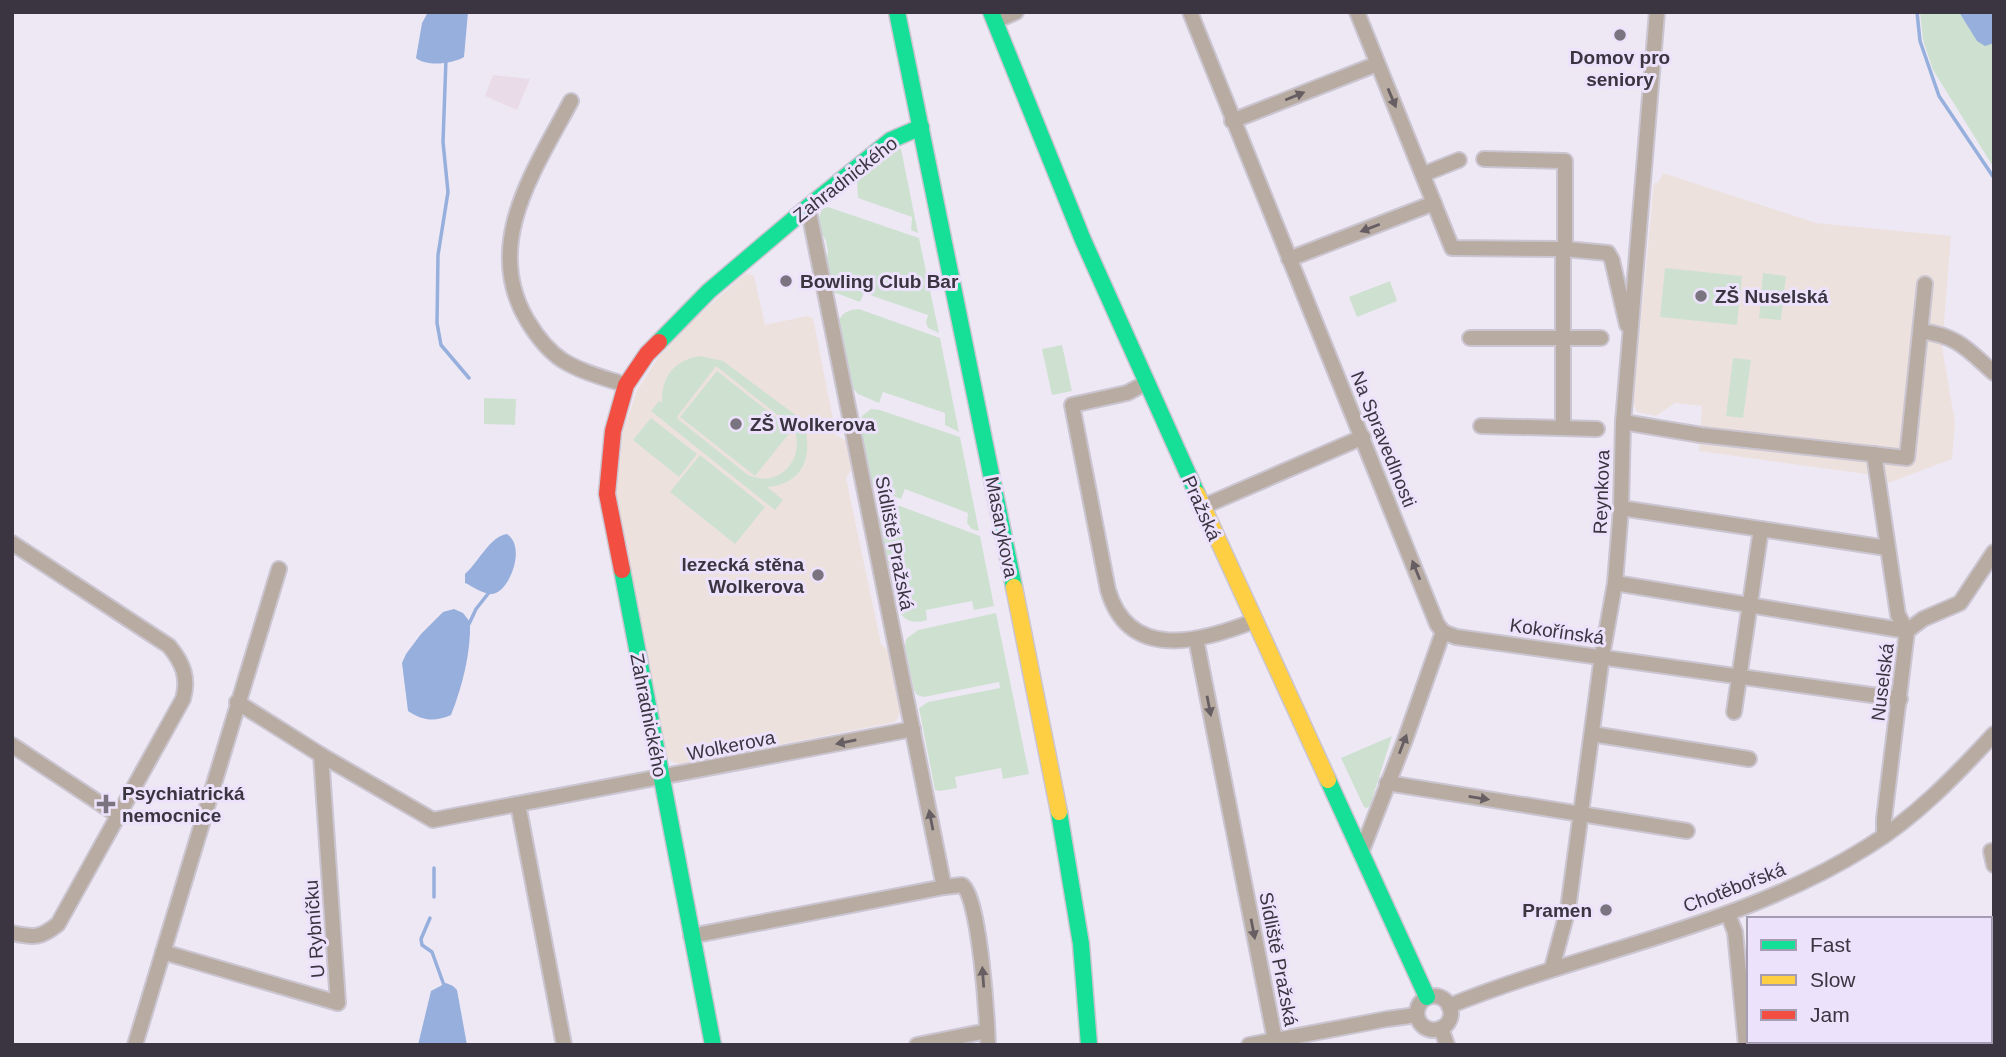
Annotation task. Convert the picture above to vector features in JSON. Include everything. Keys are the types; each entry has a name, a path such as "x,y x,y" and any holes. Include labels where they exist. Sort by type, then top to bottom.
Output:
{"street":[{"name":"Masarykova","path":"897,12 1064,836 1081,944 1089,1045"},
{"path":"993,16 1016,12"},
{"name":"Na Spravedlnosti","path":"1190,12 1437,624 1443,632"},
{"path":"1357,12 1452,248 1564,249 1608,253 1630,337"},
{"name":"Reynkova","path":"1552,968 1568,909 1602,656 1615,583 1621,508 1623,422 1657,12"},
{"name":"Pražská","path":"993,16 1083,240 1146,383 1427,997"},
{"path":"1232,121 1377,64"},
{"path":"571,101 514,218 508,247 513,289 530,324 545,345 559,358 579,369 626,385"},
{"name":"Zahradnického","path":"713,1045 607,494 613,431 626,385 647,354 671,328 808,207 891,140 921,127"},
{"path":"1484,159 1565,161 1563,428"},
{"path":"1424,174 1459,160"},
{"path":"1289,259 1434,203"},
{"name":"Sídliště Pražská","path":"808,207 944,887"},
{"path":"1623,422 1701,435 1907,458 1925,284"},
{"path":"1921,331 1943,334 1954,339 1994,373"},
{"path":"1470,338 1601,338"},
{"path":"1146,383 1127,393 1072,405 1108,590 1121,619 1140,634 1163,640 1196,639 1226,632 1254,621"},
{"path":"1481,426 1597,429"},
{"path":"1202,507 1363,437"},
{"name":"Nuselská","path":"1874,454 1898,615 1907,631 1884,835"},
{"path":"1621,508 1887,548"},
{"path":"1734,712 1761,529"},
{"path":"12,543 169,646 185,674 186,688 183,699 58,924 45,935 29,937 12,933"},
{"path":"1615,583 1907,631 1923,619 1960,603 1994,552"},
{"path":"135,1045 279,569"},
{"path":"1361,853 1443,632"},
{"name":"Kokořínská","path":"1443,632 1456,637 1900,699"},
{"name":"Sídliště Pražská","path":"1196,639 1275,1040"},
{"path":"237,702 321,755"},
{"name":"Wolkerova","path":"321,755 433,820 913,729"},
{"path":"1592,734 1749,759"},
{"name":"Chotěbořská","path":"1449,1006 1552,968 1728,914 1818,874 1868,847 1923,804 1959,772 1994,734"},
{"path":"12,746 119,816"},
{"name":"U Rybníčku","path":"163,952 338,1003 321,755"},
{"path":"1387,783 1687,831"},
{"path":"518,804 564,1045"},
{"path":"691,936 944,887 965,887 970,895 982,957 988,1038 917,1045"},
{"path":"1728,914 1735,932 1747,1040"},
{"path":"1438,996 1449,1006 1450,1019 1441,1028 1433,1030 1420,1023 1417,1015 1419,1004 1427,997 1438,996"},
{"name":"Sídliště Pražská","path":"1249,1045 1387,1018 1417,1015"},
{"path":"1441,1028 1447,1045"}],"shaded area":[{"path":"493,75 530,79 517,110 485,96"},
{"path":"1663,173 1816,223 1951,236 1942,347 1955,423 1952,459 1888,483 1875,485 1873,475 1699,451 1702,406 1675,403 1656,416 1637,412 1633,403 1654,183 1658,183"},
{"name":"ZŠ Wolkerova","path":"746,273 754,276 765,325 807,316 813,318 836,435 848,442 851,470 846,478 881,644 888,651 901,711 895,722 763,748 761,741 746,744 746,751 681,764 667,758 616,500 623,431 637,391 657,359 693,320"}],"green space":[{"path":"1920,12 1994,12 1994,168 1933,70 1923,40"},
{"path":"896,149 901,149 918,233 911,230 912,217 858,198 857,181"},
{"path":"828,207 919,238 939,333 928,328 928,315 864,293 860,302 833,292 826,264 826,241 819,228 822,209"},
{"name":"ZŠ Nuselská","path":"1665,268 1742,276 1737,325 1660,317"},
{"name":"ZŠ Nuselská","path":"1763,273 1786,276 1781,320 1759,318"},
{"path":"1390,281 1397,301 1357,317 1349,297"},
{"path":"859,309 940,338 959,432 945,425 945,413 883,392 879,403 858,394 851,386 838,323 846,312"},
{"path":"1062,345 1072,391 1052,395 1042,349"},
{"path":"700,356 723,361 809,425 807,452 798,474 784,483 767,487 783,500 775,510 651,411 659,401 662,403 664,385 671,371 691,358","holes":["716,366 794,428 797,439 793,460 779,474 770,478 759,478 748,475 677,417"]},
{"name":"ZŠ Nuselská","path":"1733,358 1751,360 1743,418 1726,416"},
{"name":"ZŠ Wolkerova","path":"717,371 792,430 755,476 680,417"},
{"path":"484,398 516,399 515,425 484,424"},
{"path":"871,409 960,437 979,531 972,529 967,523 968,513 905,489 901,499 878,490 871,483 860,426 862,416"},
{"name":"ZŠ Wolkerova","path":"651,418 697,454 679,477 633,440"},
{"name":"ZŠ Wolkerova","path":"700,455 765,507 735,544 670,492"},
{"path":"900,506 980,536 994,606 974,610 972,601 926,610 927,620 918,622 910,621 901,614 879,519 886,509"},
{"path":"996,613 1029,774 1003,779 1001,768 955,777 957,788 935,790 919,708 928,702 1000,688 999,682 924,697 917,695 905,647 906,639 918,630"},
{"path":"1392,736 1370,806 1364,807 1341,758"}],"water":[{"path":"428,12 468,12 464,57 440,64 426,63 416,58 422,23"},
{"path":"1959,12 1994,12 1994,43 1985,46 1977,41"},
{"path":"507,534 513,540 516,558 504,586 492,594 481,592 465,583 465,574 495,540"},
{"path":"454,609 463,613 470,622 469,646 462,681 451,715 440,719 424,719 408,711 402,663 421,634 443,612"},
{"path":"446,983 457,990 467,1045 418,1045 431,991"}],"waterway":[{"path":"1917,12 1920,41 1939,96 1994,178"},
{"path":"446,59 443,142 448,192 438,255 437,323 441,345 469,378"},
{"path":"469,624 476,609 491,590"},
{"path":"434,868 434,897"},
{"path":"430,918 421,939 422,945 432,952 445,988"}],"traffic: fast":[{"path":"897,12 1014,587"},
{"path":"991,12 1083,240 1197,494"},
{"path":"659,342 709,291 808,207 891,140 921,127"},
{"path":"622,570 713,1045"},
{"path":"1328,780 1427,997"},
{"path":"1059,812 1081,944 1089,1045"}],"traffic: slow":[{"path":"1197,494 1328,780"},
{"path":"1014,587 1059,812"}],"traffic: jam":[{"path":"622,570 607,494 613,431 626,385 647,354 659,342"}],"place":[{"name":"Domov pro seniory","path":"1620,35"},
{"name":"Bowling Club Bar","path":"786,281"},
{"name":"ZŠ Nuselská","path":"1701,296"},
{"name":"ZŠ Wolkerova","path":"736,424"},
{"name":"lezecká stěna Wolkerova","path":"818,575"},
{"name":"Psychiatrická nemocnice","path":"106,804"},
{"name":"Pramen","path":"1606,910"}]}
